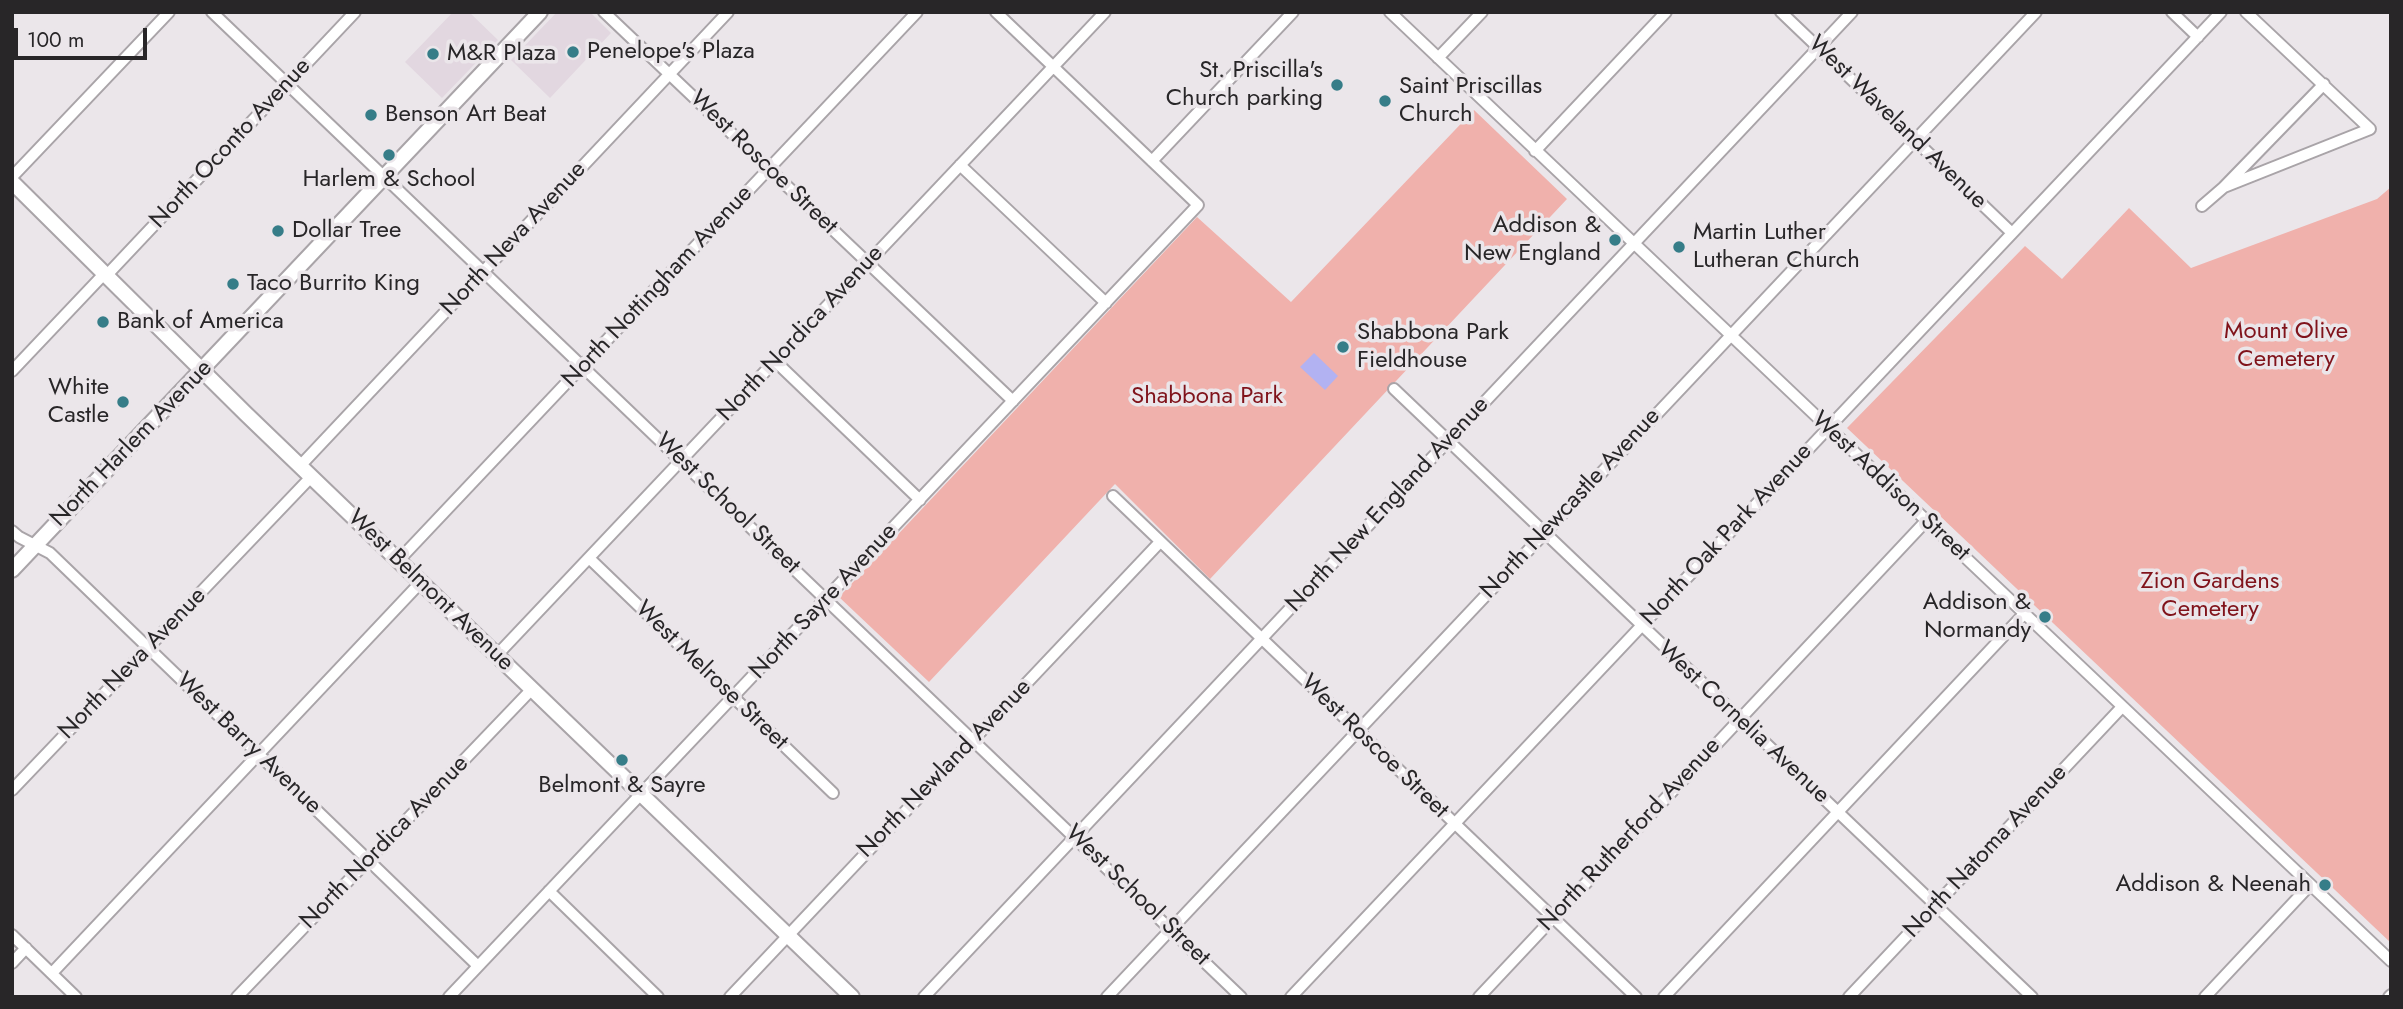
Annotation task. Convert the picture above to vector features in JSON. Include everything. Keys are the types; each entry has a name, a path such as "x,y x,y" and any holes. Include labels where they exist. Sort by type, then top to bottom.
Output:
{"main road":[{"name":"North Harlem Avenue","path":"12,570 540,12"},
{"name":"West Belmont Avenue","path":"12,179 201,371 852,997"}],"street":[{"path":"12,179 169,12"},
{"name":"West School Street","path":"212,12 1241,997"},
{"name":"North Oconto Avenue","path":"12,371 355,12"},
{"name":"West Roscoe Street","path":"604,12 1013,401"},
{"name":"North Neva Avenue","path":"300,466 728,12"},
{"name":"North Nottingham Avenue","path":"398,561 917,12"},
{"path":"996,12 1152,161 1293,12"},
{"name":"North Nordica Avenue","path":"497,655 1105,12"},
{"name":"West Addison Street","path":"1390,12 2391,961"},
{"path":"1438,58 1482,12"},
{"path":"1535,151 1666,12"},
{"name":"West Waveland Avenue","path":"1780,12 2012,233"},
{"name":"North New England Avenue","path":"923,997 1852,12"},
{"name":"North Newcastle Avenue","path":"1107,997 2036,12"},
{"path":"2172,12 2197,37"},
{"name":"North Oak Park Avenue","path":"1291,997 2221,12"},
{"path":"2224,187 2370,129 2246,12"},
{"path":"2202,206 2224,187 2324,84"},
{"name":"North Sayre Avenue","path":"456,994 478,966 1198,205 1152,161"},
{"path":"960,165 1106,303"},
{"path":"775,361 920,500"},
{"name":"West Cornelia Avenue","path":"1394,389 2032,997"},
{"name":"North Neva Avenue","path":"12,790 311,477"},
{"name":"West Roscoe Street","path":"1113,496 1636,997"},
{"name":"North Rutherford Avenue","path":"1479,997 1926,521"},
{"name":"West Barry Avenue","path":"12,531 50,553 478,966"},
{"name":"North Newland Avenue","path":"730,997 1160,542"},
{"name":"West Melrose Street","path":"589,558 833,793"},
{"path":"52,973 421,582"},
{"path":"1664,997 2024,614"},
{"name":"North Nordica Avenue","path":"237,997 532,689"},
{"name":"North Natoma Avenue","path":"1849,997 2122,707"},
{"path":"2205,997 2310,885"},
{"path":"549,891 658,997"},
{"path":"12,935 76,997"},
{"path":"12,963 26,948"}],"shaded area":[{"name":"M&R Plaza","path":"453,12 469,12 498,40 442,98 405,62"},
{"name":"Penelope's Plaza","path":"557,12 590,12 611,33 550,98 511,60"}],"green space":[{"name":"Shabbona Park","path":"1474,110 1567,199 1210,579 1115,484 929,682 839,597 1197,217 1291,302"},
{"name":"Zion Gardens Cemetery","path":"2391,187 2391,943 1847,428 2025,246 2062,279 2129,208 2191,268 2377,199"}],"water":[{"path":"1314,353 1338,376 1325,390 1300,367"}],"place":[{"name":"Penelope's Plaza","path":"573,52"},
{"name":"M&R Plaza","path":"433,54"},
{"name":"St. Priscilla's Church parking","path":"1337,85"},
{"name":"Saint Priscillas Church","path":"1385,101"},
{"name":"Benson Art Beat","path":"371,115"},
{"name":"Harlem & School","path":"389,155"},
{"name":"Dollar Tree","path":"278,231"},
{"name":"Addison & New England","path":"1615,240"},
{"name":"Martin Luther Lutheran Church","path":"1679,247"},
{"name":"Taco Burrito King","path":"233,284"},
{"name":"Bank of America","path":"103,322"},
{"name":"Shabbona Park Fieldhouse","path":"1343,347"},
{"name":"White Castle","path":"123,402"},
{"name":"Addison & Normandy","path":"2045,617"},
{"name":"Belmont & Sayre","path":"622,760"},
{"name":"Addison & Neenah","path":"2325,885"}],"park label":[{"name":"Mount Olive Cemetery","path":"2286,346"}]}
